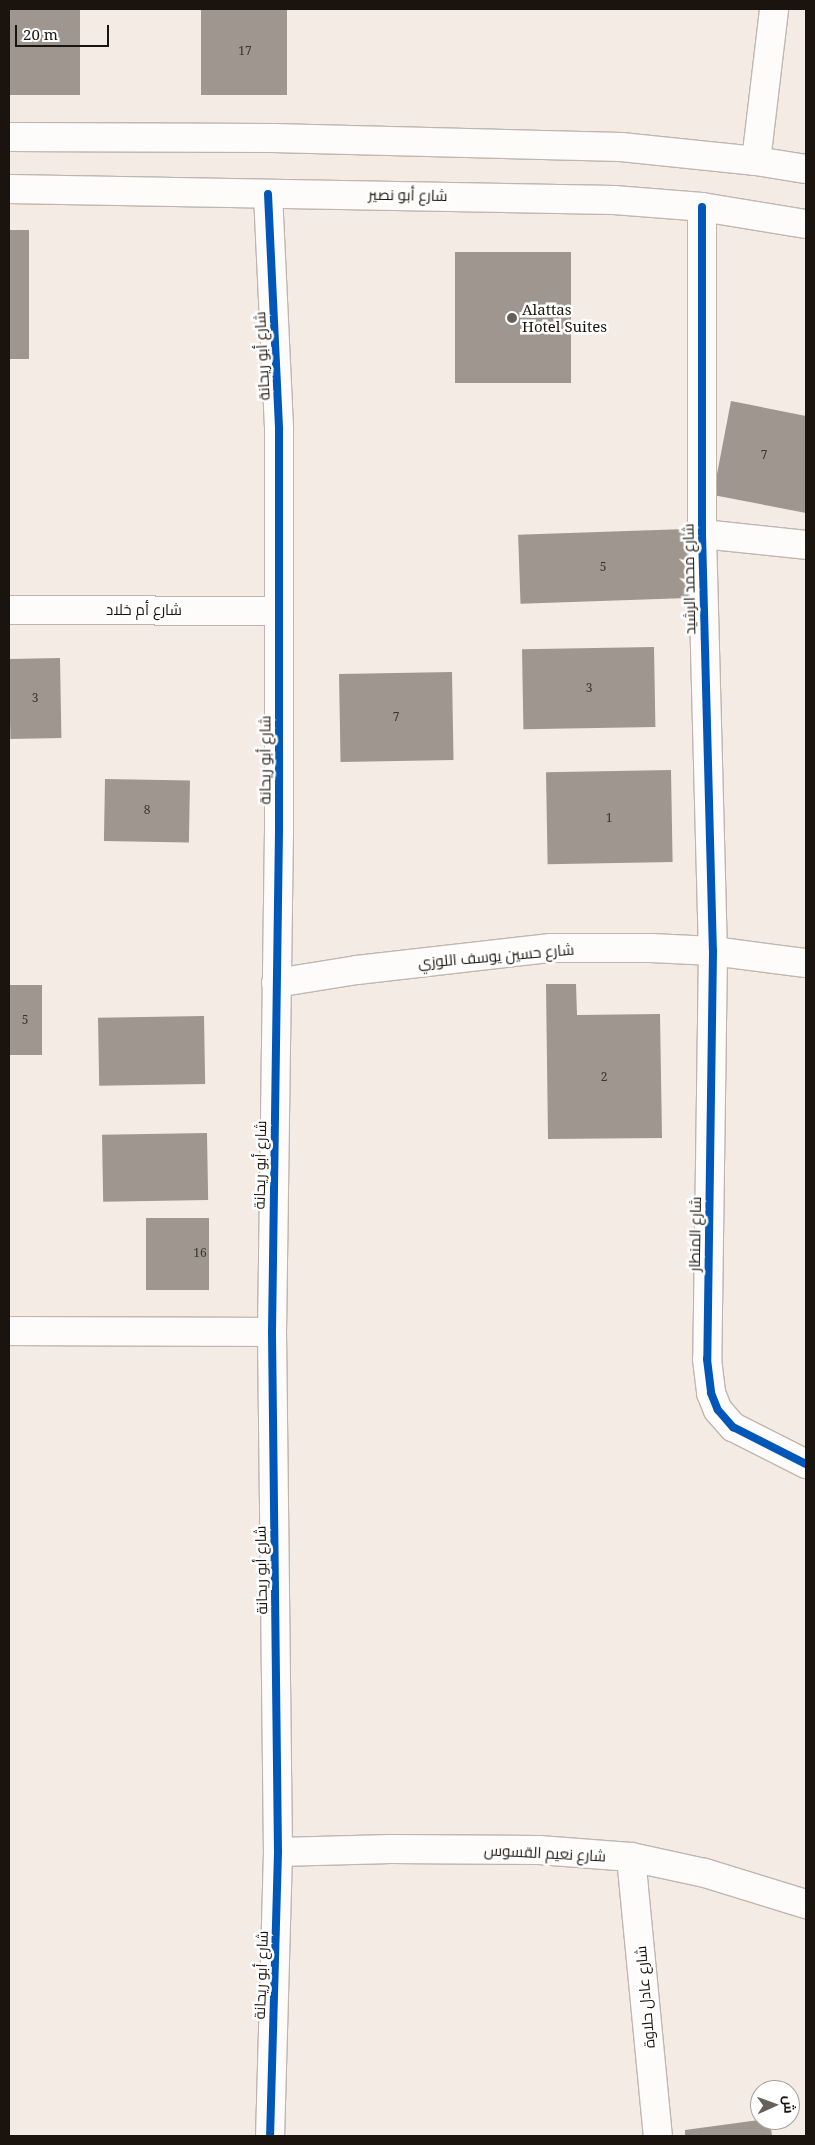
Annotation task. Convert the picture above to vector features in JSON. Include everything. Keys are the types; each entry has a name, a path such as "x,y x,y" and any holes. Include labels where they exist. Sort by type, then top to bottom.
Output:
{"street":[{"path":"756,161 774,9"},
{"path":"9,137 273,138 611,147 756,161 806,169"},
{"name":"شارع أبو نصير","path":"9,189 614,200 702,207 806,224"},
{"name":"شارع أبو ريحانة","path":"268,194 279,430 279,831 272,1332 278,1852 270,2136"},
{"name":"شارع محمد الرشيد","path":"702,207 702,534 713,951"},
{"name":"شارع محمد الرشيد","path":"702,534 806,545"},
{"name":"شارع أم خلاد","path":"9,610 279,611"},
{"name":"شارع حسين يوسف اللوزي","path":"276,983 357,970 551,948 651,948 713,951 806,963"},
{"name":"شارع المنطار","path":"713,951 706,1359 711,1393 718,1410 733,1427 806,1464"},
{"path":"9,1331 272,1332"},
{"name":"شارع نعيم القسوس","path":"278,1852 391,1849 539,1850 632,1857 705,1873 806,1904"},
{"name":"شارع عادل حلاوة","path":"632,1857 658,2136"}],"building":[{"path":"9,9 80,9 80,95 9,95"},
{"path":"201,9 287,9 287,95 201,95"},
{"path":"9,230 29,230 29,359 9,359"},
{"name":"Alattas Hotel Suites","path":"455,252 571,252 571,383 455,383"},
{"path":"731,401 806,416 806,513 713,495"},
{"path":"686,529 688,598 521,604 518,535"},
{"path":"654,647 655,727 523,729 522,649"},
{"path":"60,658 61,738 10,739 9,659"},
{"path":"452,672 454,760 341,762 339,674"},
{"path":"671,770 673,862 548,864 546,772"},
{"path":"105,779 190,780 189,842 104,841"},
{"path":"546,984 576,984 577,1015 660,1014 662,1138 548,1139"},
{"path":"9,985 42,985 42,1055 9,1055"},
{"path":"204,1016 205,1084 99,1086 98,1018"},
{"path":"207,1133 208,1200 103,1202 102,1135"},
{"path":"146,1218 209,1218 209,1290 146,1290"},
{"path":"750,2121 750,2130 771,2130 772,2136 685,2136 685,2130"}],"cycle path":[{"path":"268,194 279,430 279,831 272,1332 278,1852 270,2136"},
{"path":"702,207 702,534 713,951 707,1359 711,1393 718,1410 733,1427 806,1464"}],"place":[{"name":"Alattas Hotel Suites","path":"512,318"}]}
